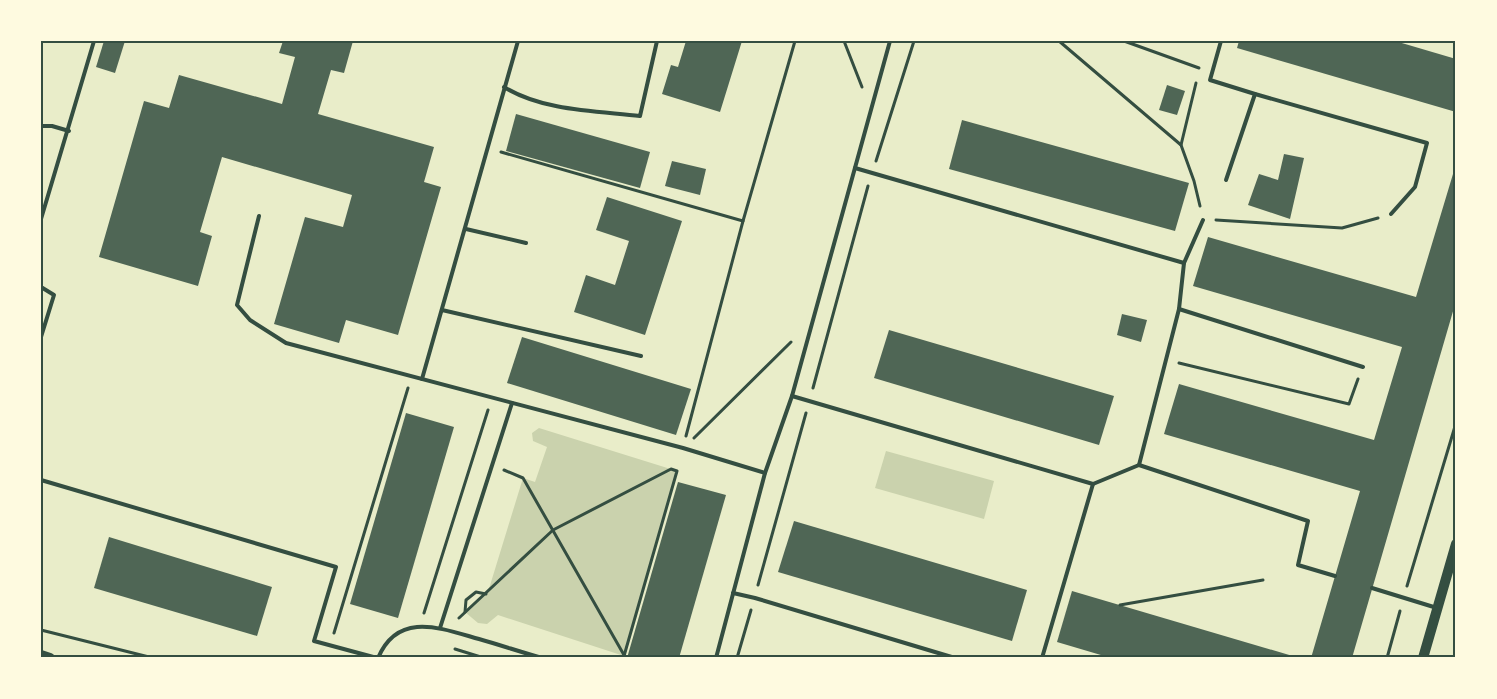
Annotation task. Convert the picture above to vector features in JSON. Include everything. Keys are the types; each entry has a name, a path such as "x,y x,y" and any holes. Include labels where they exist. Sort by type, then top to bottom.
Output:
{"main road":[{"path":"1423,658 1456,544"},
{"path":"41,655 50,658"}],"lane":[{"path":"41,219 69,131 94,41"},
{"path":"422,379 518,41"},
{"path":"504,87 521,97 559,106 640,116 657,41"},
{"path":"716,658 765,473 792,396 890,41"},
{"path":"1221,41 1210,80 1427,143 1415,186 1391,214"},
{"path":"1226,180 1255,94"},
{"path":"41,126 52,126 69,131"},
{"path":"855,168 1184,263"},
{"path":"260,216 237,305 250,320 286,343 683,448 765,473"},
{"path":"1139,465 1179,309 1184,263 1203,220"},
{"path":"466,229 526,243"},
{"path":"41,287 54,295 41,337"},
{"path":"1179,309 1363,367"},
{"path":"442,310 642,356"},
{"path":"792,396 1093,484 1139,465 1308,521 1298,565 1335,576"},
{"path":"440,628 512,403"},
{"path":"41,480 336,567 314,641 377,658 387,640 408,628 420,626 440,628 542,658"},
{"path":"1042,658 1093,484"},
{"path":"1372,588 1437,608"},
{"path":"732,593 755,598 955,658"}],"path":[{"path":"674,470 683,448 743,221 795,41"},
{"path":"844,41 871,111"},
{"path":"737,658 872,172 914,41"},
{"path":"1059,41 1181,145 1194,181 1203,220 1342,228 1391,214"},
{"path":"1124,41 1212,72"},
{"path":"1181,145 1197,78"},
{"path":"488,149 743,221"},
{"path":"683,448 813,321"},
{"path":"1166,360 1349,404 1363,367"},
{"path":"330,645 409,386 418,388"},
{"path":"420,626 489,410 480,408"},
{"path":"1387,658 1456,423"},
{"path":"477,445 492,464 522,478 624,657"},
{"path":"446,630 553,530 671,469 674,470"},
{"path":"624,657 677,471 674,470"},
{"path":"1120,605 1263,580"},
{"path":"466,612 465,605 468,597 476,592 486,594"},
{"path":"41,630 153,658"},
{"path":"450,647 484,658"}],"green space":[{"path":"539,428 677,471 624,656 498,615 487,624 478,623 465,612 488,592 523,478 535,482 547,447 533,441 532,433"},
{"path":"886,451 994,481 984,519 875,488"}],"building":[{"path":"104,41 125,41 115,73 96,67"},
{"path":"283,41 353,41 344,73 331,70 318,114 434,147 424,182 441,187 398,335 346,320 339,343 274,324 305,217 343,227 352,195 222,157 200,232 212,236 198,286 99,257 144,101 169,108 179,75 282,104 295,57 279,53"},
{"path":"686,41 742,41 720,112 662,94 671,65 678,67"},
{"path":"1239,41 1395,41 1456,59 1456,112 1237,48"},
{"path":"1167,85 1185,91 1177,115 1159,110"},
{"path":"516,114 650,152 640,188 506,151"},
{"path":"962,120 1189,183 1175,231 949,169"},
{"path":"1284,154 1304,158 1290,219 1248,205 1259,174 1278,180"},
{"path":"672,161 706,169 700,195 665,186"},
{"path":"1456,164 1456,301 1352,658 1311,658 1360,491 1164,434 1179,384 1374,440 1402,347 1193,286 1208,237 1416,297"},
{"path":"607,197 682,221 645,335 574,312 586,275 615,285 629,241 596,230"},
{"path":"1122,314 1147,320 1141,342 1117,335"},
{"path":"889,330 1114,396 1099,445 874,378"},
{"path":"522,337 691,389 676,435 507,383"},
{"path":"406,413 454,427 398,618 350,604"},
{"path":"678,482 726,495 679,658 627,658"},
{"path":"794,521 1027,590 1012,641 778,572"},
{"path":"109,537 272,587 257,636 94,588"},
{"path":"1072,591 1296,657 1111,658 1057,642"}]}
